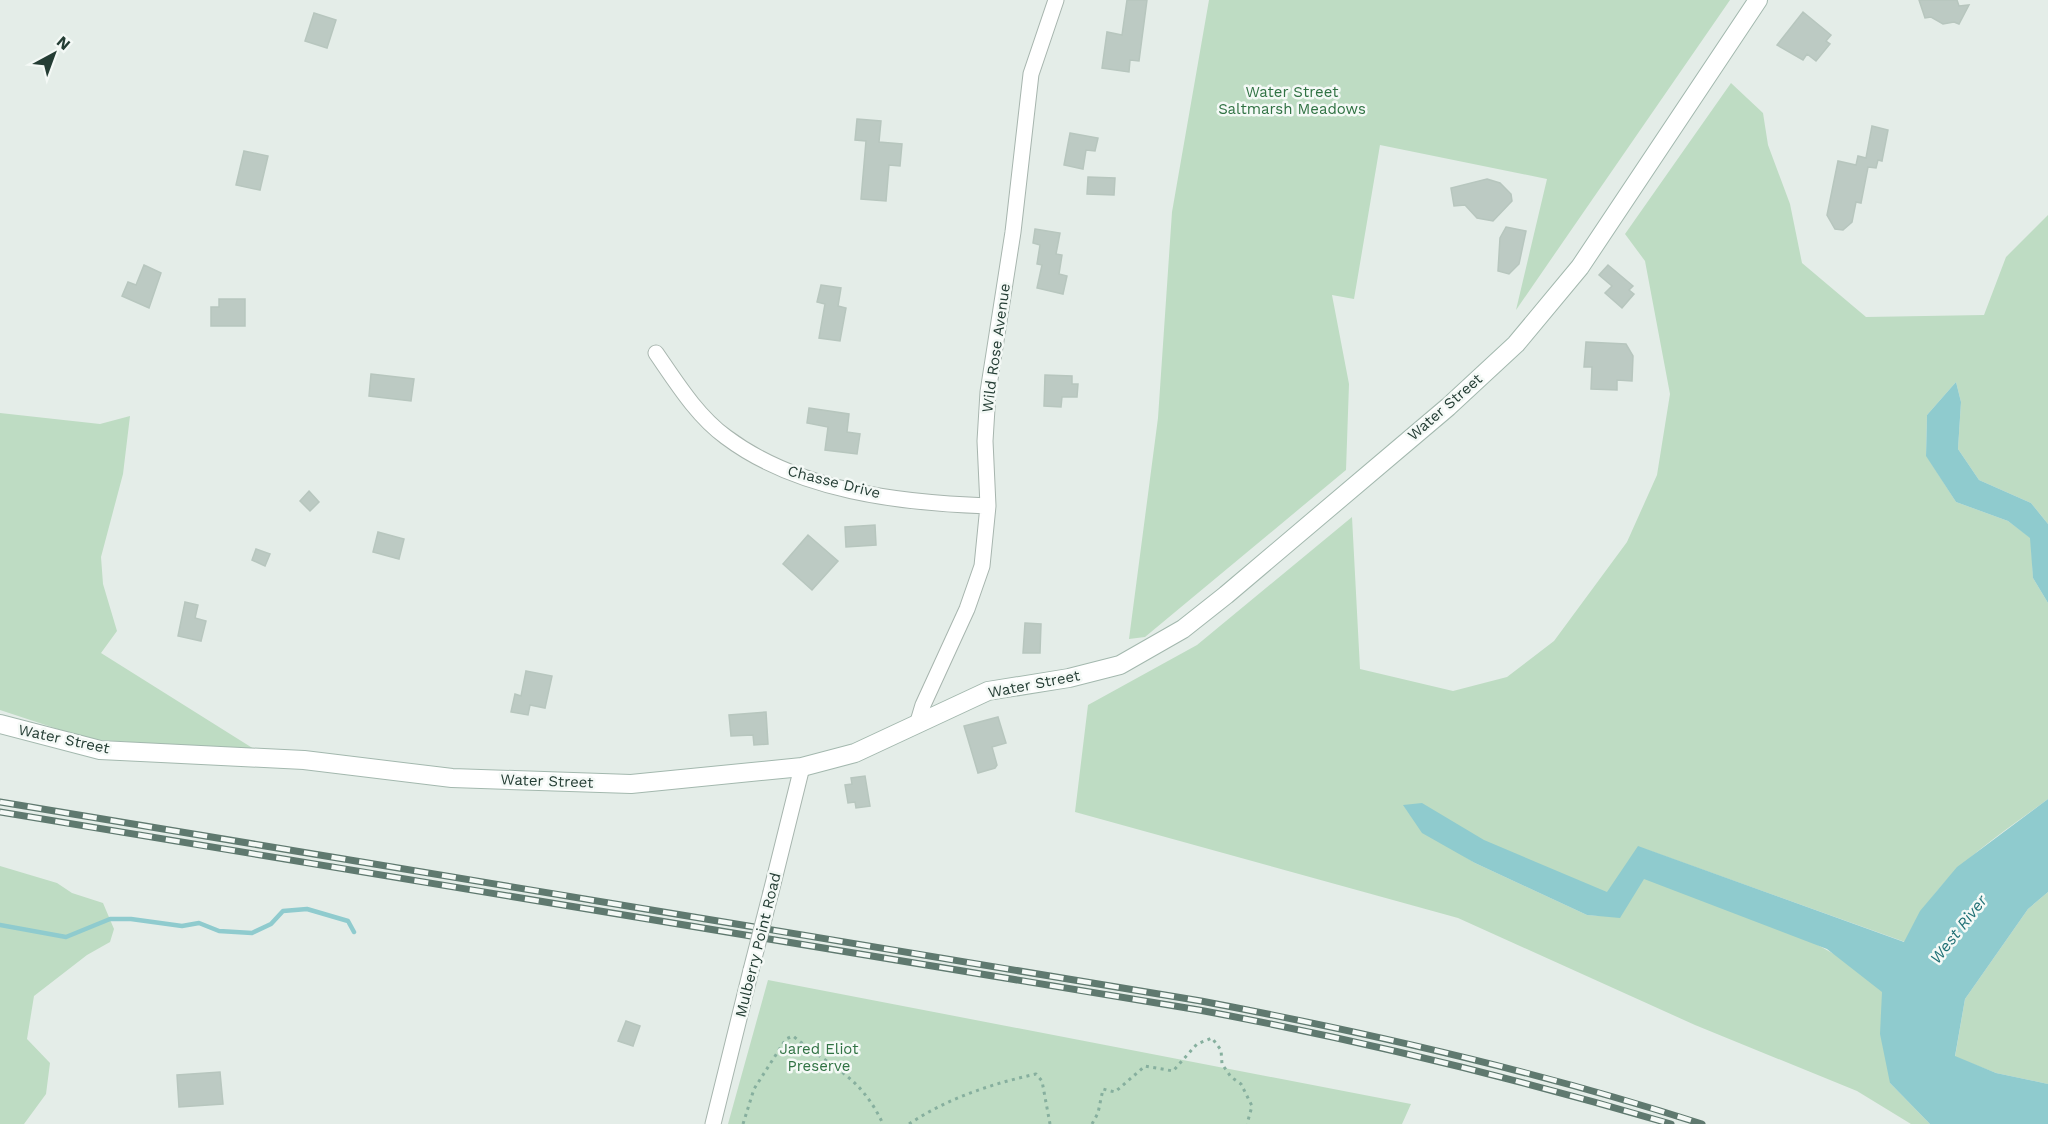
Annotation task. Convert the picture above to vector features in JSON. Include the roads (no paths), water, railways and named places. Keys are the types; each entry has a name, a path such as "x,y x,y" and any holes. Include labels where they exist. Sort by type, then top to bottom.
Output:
{"main road":[{"name":"Water Street","path":"0,724 100,750 304,760 452,778 631,784 802,767 855,753 988,691 1069,678 1120,665 1183,629 1226,595 1448,407 1516,344 1580,267 1758,0"}],"street":[{"name":"Wild Rose Avenue","path":"917,724 975,588 984,551 988,506 985,441 988,392 1013,232 1026,105 1036,56 1056,0"},
{"name":"Chasse Drive","path":"656,353 693,402 724,436 784,470 848,489 988,506"},
{"name":"Mulberry Point Road","path":"713,1124 802,767"}],"water":[{"path":"1956,382 1961,402 1958,449 1979,480 2031,503 2048,524 2048,603 2033,578 2030,538 2008,521 1956,502 1926,456 1927,415"},
{"name":"West River","path":"2048,799 2048,892 2028,909 1965,999 1955,1056 1996,1073 2048,1084 2048,1124 1930,1124 1890,1083 1880,1034 1882,992 1827,949 1644,879 1620,918 1587,915 1475,863 1422,833 1403,805 1422,803 1484,840 1607,892 1638,846 1904,942 1920,911 1957,867"}],"waterway":[{"path":"0,925 66,937 110,919 131,919 182,926 199,923 219,931 252,933 271,924 283,911 307,909 348,921 354,932"}],"railway":[{"path":"0,802 1201,1001 1328,1026 1516,1070 1702,1124"},
{"path":"0,812 1199,1010 1436,1061 1671,1124"}],"park label":[{"name":"Water Street Saltmarsh Meadows","path":"1292,100"},
{"name":"Jared Eliot Preserve","path":"819,1058"}]}
